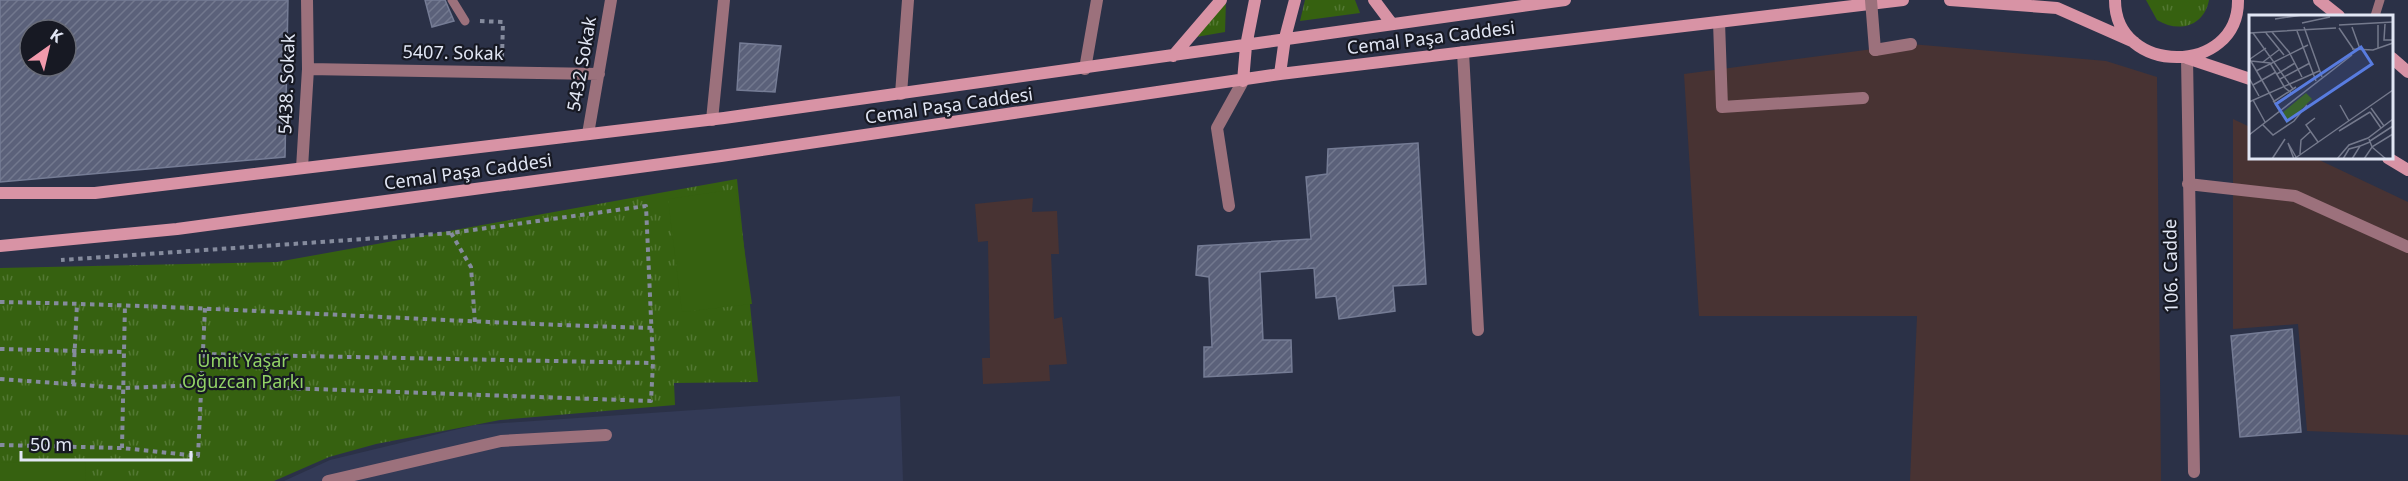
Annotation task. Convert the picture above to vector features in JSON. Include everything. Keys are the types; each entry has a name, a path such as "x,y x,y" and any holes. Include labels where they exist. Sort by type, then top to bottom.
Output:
{"main road":[{"path":"1173,56 1221,0"},
{"path":"1243,81 1246,46 1255,0"},
{"path":"1280,74 1285,38 1295,0"},
{"path":"1374,0 1392,24"},
{"name":"Cemal Paşa Caddesi","path":"0,193 96,193 712,120 1565,0"},
{"name":"Cemal Paşa Caddesi","path":"0,246 189,227 710,158 1280,74 1903,0"},
{"path":"1950,0 2057,8 2134,42 2149,52 2167,58 2187,58 2206,52 2222,40 2233,23 2238,0"},
{"path":"2115,0 2122,26 2134,42"},
{"path":"2319,0 2338,15"},
{"path":"2187,58 2249,79"},
{"path":"2393,60 2408,72"},
{"path":"2390,159 2408,170"}],"street":[{"name":"5438. Sokak","path":"302,168 308,69 307,0"},
{"name":"5432 Sokak","path":"588,134 611,0"},
{"path":"712,120 724,0"},
{"path":"901,94 908,0"},
{"path":"1085,69 1097,0"},
{"path":"1871,0 1875,50 1911,44"},
{"path":"1719,22 1722,106 1863,98"},
{"path":"1463,52 1478,330"},
{"name":"106. Cadde","path":"2187,58 2194,472"},
{"name":"5407. Sokak","path":"308,69 598,74"},
{"path":"1229,206 1217,128 1243,81"},
{"path":"2188,184 2295,196 2408,247"},
{"path":"328,481 501,441 606,435"}],"lane":[{"path":"452,0 465,21"},
{"path":"2375,15 2380,0"}],"path":[{"path":"465,21 503,22 501,72"},
{"path":"0,379 123,388 201,385 651,400 653,363 646,206 451,233 49,261"},
{"path":"451,233 471,267 475,323"},
{"path":"0,303 125,304 475,323 652,328"},
{"path":"73,384 77,304"},
{"path":"122,448 125,304"},
{"path":"0,445 122,448 198,456 206,308"},
{"path":"0,349 123,352"},
{"path":"203,354 653,363"}],"shaded area":[{"path":"1911,44 2106,61 2157,77 2161,481 1910,481 1917,316 1699,316 1684,74"},
{"path":"2233,119 2249,127 2249,159 2317,159 2408,202 2408,435 2307,431 2298,324 2233,329"},
{"path":"1033,198 1032,212 1057,211 1059,254 1051,254 1054,319 1062,317 1067,364 1049,365 1050,381 983,384 982,358 990,358 988,241 978,242 975,204"},
{"path":"900,396 903,481 284,481 330,460 475,425"}],"green space":[{"path":"1226,0 1225,32 1196,37"},
{"path":"1305,0 1355,0 1360,13 1300,21"},
{"path":"2146,0 2209,0 2202,16 2196,22 2181,27 2157,20"},
{"name":"Ümit Yaşar Oğuzcan Parkı","path":"737,179 758,382 674,383 675,405 500,420 376,444 329,457 274,481 0,481 0,268 277,262"},
{"path":"736,189 752,304 682,312 668,199"},
{"path":"85,462 86,481 0,481 0,463"}],"building":[{"path":"0,0 288,0 285,157 0,182"},
{"path":"425,0 445,0 454,21 432,27"},
{"path":"740,43 781,46 775,92 737,90"},
{"path":"1418,143 1426,284 1393,286 1395,311 1339,319 1336,296 1316,298 1314,268 1260,272 1263,340 1291,340 1292,372 1204,377 1204,347 1212,347 1209,277 1196,275 1198,246 1311,239 1306,177 1327,174 1328,149"},
{"path":"2292,329 2301,432 2240,437 2231,336"}]}
